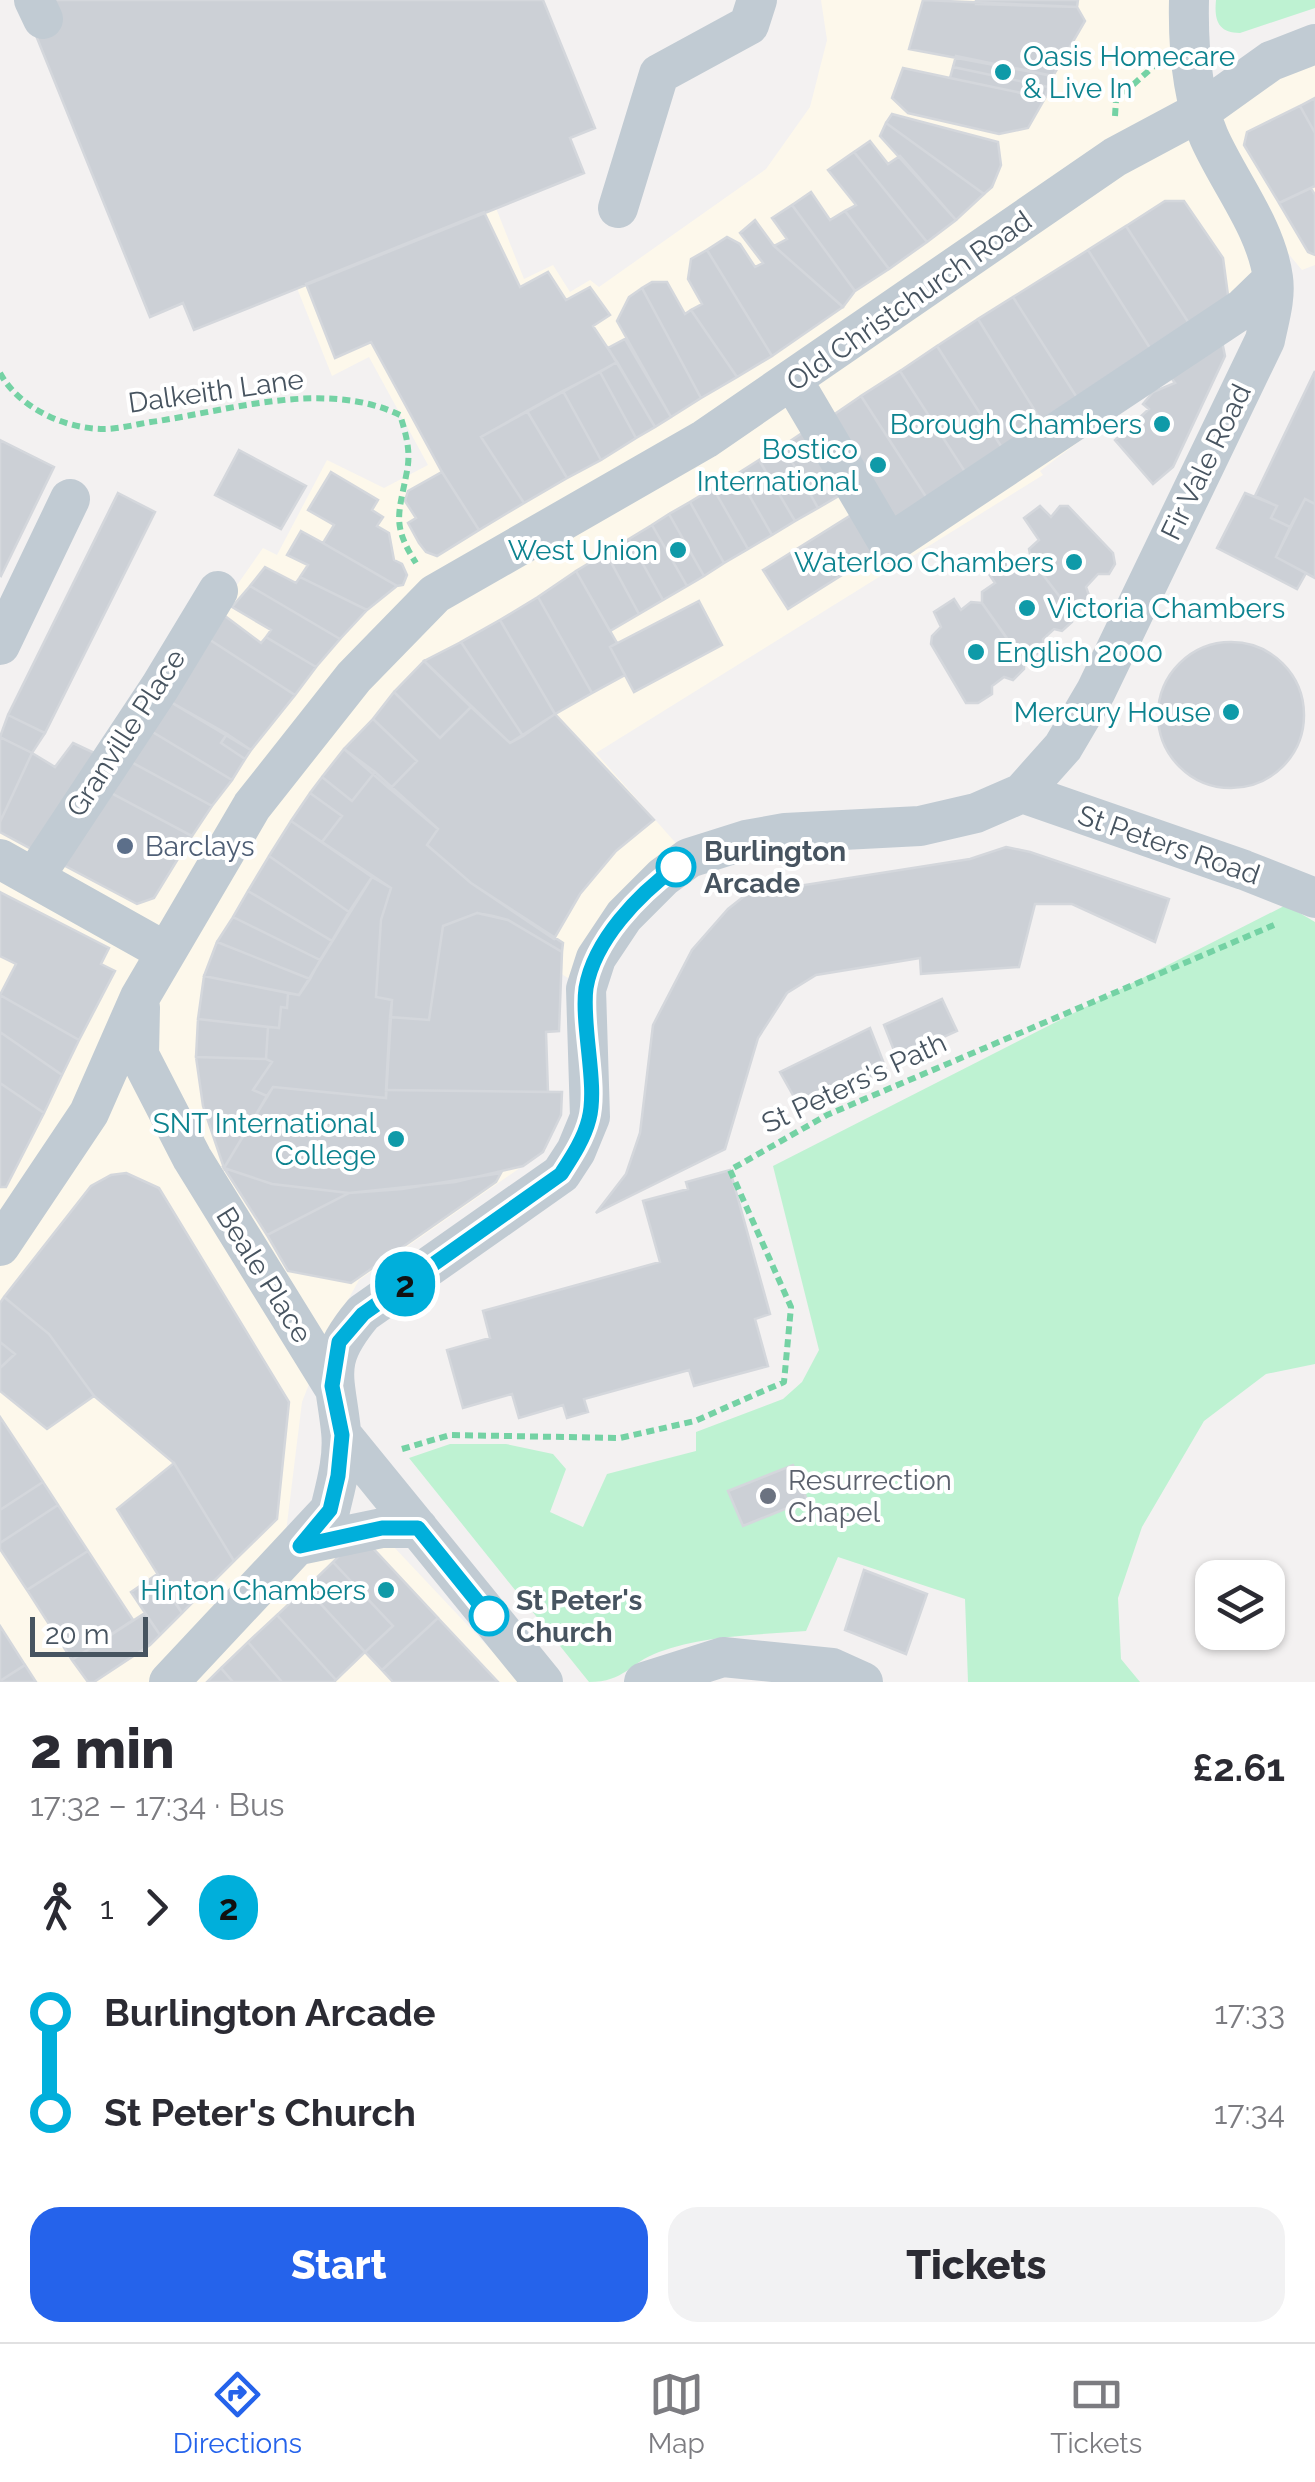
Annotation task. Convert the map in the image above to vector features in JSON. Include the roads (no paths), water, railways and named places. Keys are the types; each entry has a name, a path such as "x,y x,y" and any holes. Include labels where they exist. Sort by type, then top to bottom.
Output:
{"street":[{"path":"618,208 658,74 749,26 757,0"},
{"name":"Fir Vale Road","path":"1022,793 1063,747 1096,691 1265,340 1274,279 1260,239 1209,136 1201,111 1188,35 1189,0"},
{"name":"Old Christchurch Road","path":"2,1239 89,1113 140,997 150,942 288,757 354,676 435,594 494,542 705,439 1114,157 1201,111 1271,61 1315,44"},
{"path":"792,381 888,544 1242,309 1274,279"},
{"path":"0,646 70,499"},
{"name":"Granville Place","path":"17,868 160,687 218,590"},
{"path":"537,1680 352,1448 332,1386 339,1342 363,1314 561,1174 590,1117 586,989 596,958 624,916 663,877 689,858 746,840 785,833 920,826 976,814 1022,793"},
{"name":"St Peters Road","path":"1022,793 1244,870 1311,888"},
{"path":"17,868 150,942"},
{"name":"Beale Place","path":"140,997 139,1055 192,1158 332,1386"},
{"path":"169,1682 330,1510 338,1476 352,1448"},
{"path":"300,1546 382,1528 418,1528"},
{"path":"644,1682 723,1657 832,1668 862,1682"}],"place":[{"name":"Oasis Homecare & Live In","path":"1003,72"},
{"name":"Borough Chambers","path":"1162,424"},
{"name":"Bostico International","path":"878,465"},
{"name":"West Union","path":"678,550"},
{"name":"Waterloo Chambers","path":"1074,562"},
{"name":"Victoria Chambers","path":"1027,608"},
{"name":"English 2000","path":"976,652"},
{"name":"Mercury House","path":"1231,712"},
{"name":"Barclays","path":"125,846"},
{"name":"Burlington Arcade","path":"676,867"},
{"name":"SNT International College","path":"396,1139"},
{"name":"Resurrection Chapel","path":"768,1496"},
{"name":"Hinton Chambers","path":"386,1590"},
{"name":"St Peter's Church","path":"489,1616"}]}
